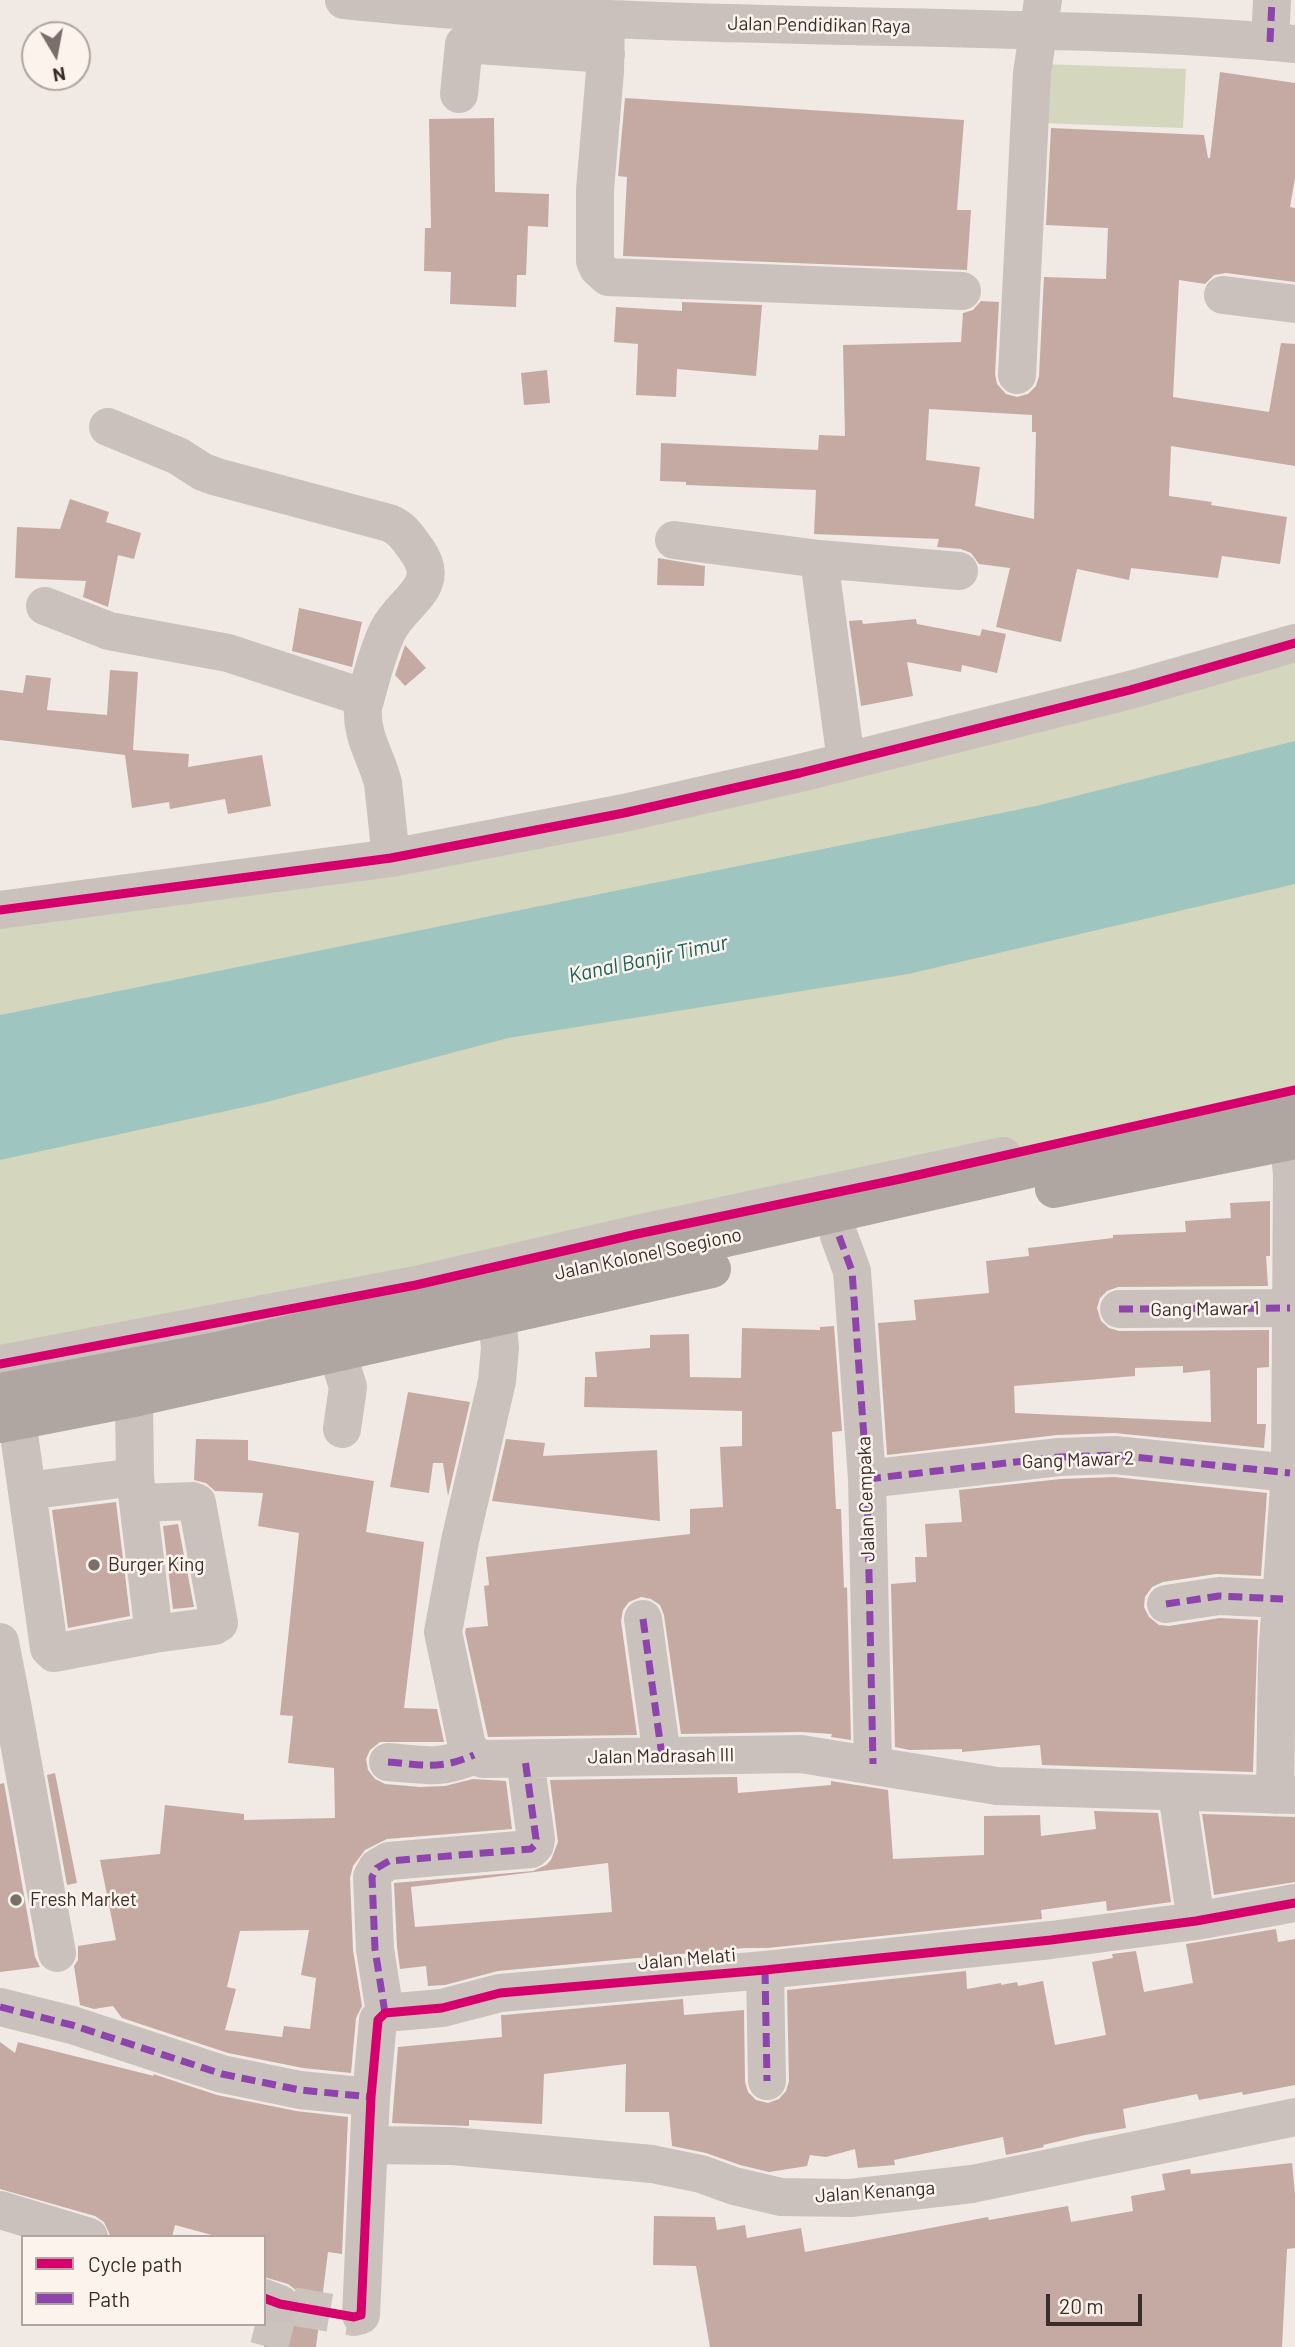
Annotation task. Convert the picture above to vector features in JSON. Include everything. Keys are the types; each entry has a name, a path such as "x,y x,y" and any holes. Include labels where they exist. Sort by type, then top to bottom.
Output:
{"main road":[{"name":"Jalan Kolonel Soegiono","path":"6,1412 134,1398 497,1318 724,1266 1291,1119"},
{"name":"Jalan Kolonel Soegiono","path":"6,1412 217,1351 504,1284 1291,1119"}],"street":[{"name":"Jalan Pendidikan Raya","path":"344,0 464,27 606,36 725,23 1041,15 1282,43"},
{"path":"1272,0 1282,43"},
{"path":"1017,376 1032,72 1041,15"},
{"path":"459,94 464,27"},
{"path":"606,36 595,190 595,249 598,268 608,277 962,291"},
{"path":"1223,295 1295,304"},
{"path":"108,428 178,456 203,472 217,477 400,527 426,564 426,582 388,629 365,698 362,719 370,751 383,783 391,858"},
{"path":"674,540 819,559 959,571"},
{"path":"819,559 846,761"},
{"path":"45,606 109,631 228,653 365,698"},
{"path":"0,910 391,858 624,813 1130,690 1295,643"},
{"path":"0,1364 416,1284 900,1179 1291,1119 1290,1473 1277,1658 1285,1795"},
{"name":"Jalan Cempaka","path":"839,1236 852,1271 867,1479 873,1764"},
{"name":"Gang Mawar 1","path":"1119,1309 1290,1308"},
{"path":"388,1762 452,1765 474,1755 467,1746 443,1632 460,1541 497,1381 500,1348 497,1318"},
{"path":"337,1352 348,1387 342,1429"},
{"path":"134,1398 136,1490 154,1634"},
{"path":"6,1412 27,1491 51,1650 58,1653 219,1623 197,1503 136,1490 27,1491"},
{"name":"Gang Mawar 2","path":"867,1479 1059,1457 1115,1455 1290,1473"},
{"path":"1166,1604 1219,1596 1283,1599"},
{"path":"643,1619 662,1756"},
{"path":"0,1642 7,1710 57,1953"},
{"name":"Jalan Madrasah III","path":"474,1755 483,1759 525,1759 801,1754 997,1786 1285,1795"},
{"path":"361,2315 377,2020 386,2012 375,1949 372,1877 377,1868 389,1861 531,1849 536,1839 525,1759"},
{"path":"1177,1793 1196,1922"},
{"name":"Jalan Melati","path":"386,2012 442,2008 500,1993 765,1970 1051,1940 1196,1922 1295,1903"},
{"path":"765,1970 767,2081"},
{"path":"0,2007 72,2025 222,2074 300,2090 371,2097"},
{"name":"Jalan Kenanga","path":"369,2145 452,2147 652,2164 701,2174 734,2186 781,2197 850,2198 972,2184 1295,2117"},
{"path":"0,2210 82,2235"}],"green space":[{"path":"1042,64 1186,69 1183,128 1040,123"},
{"path":"1295,633 1295,1109 0,1392 0,908 391,858"}],"water":[{"name":"Kanal Banjir Timur","path":"1295,741 1295,884 908,974 508,1038 263,1103 0,1160 0,1015 1036,806"}],"building":[{"path":"1220,72 1295,83 1295,178 1290,207 1295,208 1295,282 1226,273 1214,275 1205,284 1179,280 1173,397 1269,412 1281,343 1295,344 1295,466 1171,446 1169,496 1287,517 1280,564 1222,556 1218,578 1131,568 1129,580 1077,569 1061,642 996,627 1010,568 979,564 971,553 961,549 937,547 939,539 814,534 816,490 686,485 686,482 660,481 661,443 818,450 819,435 845,436 843,345 961,342 963,313 973,310 981,301 999,302 995,374 997,384 1006,394 1017,397 1028,394 1036,386 1039,376 1044,277 1106,279 1108,228 1046,225 1051,128 1204,135 1210,158","holes":["929,409 1032,415 1032,432 1036,432 1034,519 975,506 980,467 926,460"]},
{"path":"625,98 964,120 957,210 971,210 967,270 623,256 627,177 618,176"},
{"path":"494,118 495,192 549,194 548,227 528,226 526,275 517,275 516,307 450,304 451,272 424,271 425,228 431,228 429,119"},
{"path":"682,302 762,305 756,376 677,369 676,397 636,395 638,344 614,342 616,307 682,311"},
{"path":"547,370 550,403 524,405 521,373"},
{"path":"70,499 109,512 106,522 141,533 134,559 118,555 108,607 83,597 86,581 15,578 17,527 60,529"},
{"path":"658,558 705,566 704,586 657,585"},
{"path":"299,608 362,622 352,667 292,651"},
{"path":"916,619 917,624 980,636 982,629 1006,634 997,673 962,665 961,672 907,662 913,696 861,706 849,621 862,620 863,624"},
{"path":"405,645 426,668 405,686 395,675"},
{"path":"110,670 138,672 133,750 189,754 188,767 262,755 271,806 228,814 225,799 170,809 169,802 132,808 125,755 0,740 0,690 23,693 26,675 51,678 47,710 107,715"},
{"path":"1270,1201 1270,1256 1266,1256 1268,1286 1118,1287 1107,1291 1100,1298 1097,1308 1101,1321 1109,1328 1119,1331 1269,1330 1269,1367 1257,1368 1257,1424 1266,1424 1264,1448 1114,1433 1057,1435 887,1455 878,1323 916,1320 914,1300 989,1293 986,1261 1029,1256 1028,1248 1113,1238 1113,1235 1186,1232 1185,1221 1231,1218 1230,1203","holes":["1183,1366 1183,1373 1210,1370 1211,1422 1015,1413 1014,1386 1135,1376 1135,1368"]},
{"path":"834,1326 842,1431 832,1432 836,1509 841,1509 844,1588 847,1587 851,1740 831,1737 832,1734 801,1732 681,1734 664,1615 660,1605 641,1597 629,1602 623,1610 621,1621 637,1735 488,1737 465,1632 466,1628 488,1626 484,1586 489,1585 486,1557 690,1534 690,1509 723,1507 720,1447 742,1446 742,1411 584,1407 585,1377 597,1377 595,1352 650,1348 650,1335 689,1334 690,1377 741,1378 742,1328 820,1330 820,1327"},
{"path":"408,1392 470,1402 448,1496 443,1463 433,1463 429,1493 390,1487"},
{"path":"196,1439 248,1440 248,1460 374,1481 366,1532 424,1542 404,1708 437,1709 444,1742 380,1742 370,1750 366,1759 368,1770 375,1779 385,1784 420,1787 445,1786 473,1779 506,1781 512,1829 387,1839 365,1850 353,1866 350,1878 353,1950 362,2006 356,2018 351,2073 303,2068 228,2053 122,2018 113,2006 94,2009 80,2005 74,1966 78,1960 78,1946 116,1940 100,1860 160,1854 165,1805 244,1814 244,1820 335,1818 334,1768 288,1763 293,1716 280,1715 299,1533 258,1526 263,1493 215,1491 206,1483 194,1480","holes":["309,1930 301,1975 316,1978 310,2029 284,2026 282,2037 225,2030 236,1989 227,1987 240,1931"]},
{"path":"506,1439 545,1443 543,1456 657,1450 660,1521 492,1501"},
{"path":"1114,1477 1267,1493 1261,1576 1216,1574 1163,1582 1152,1587 1145,1597 1144,1607 1149,1617 1159,1625 1169,1626 1220,1618 1258,1620 1253,1772 1042,1765 1040,1745 962,1752 962,1749 910,1750 895,1747 891,1584 916,1582 915,1557 927,1557 925,1524 962,1522 959,1490 1061,1479"},
{"name":"Burger King","path":"116,1502 130,1616 68,1628 52,1510"},
{"path":"178,1524 194,1607 173,1609 163,1526"},
{"path":"55,1773 77,1883 67,1885 47,1775"},
{"path":"737,1777 738,1793 831,1785 831,1781 888,1790 893,1859 984,1855 984,1816 1040,1815 1041,1836 1096,1829 1094,1811 1158,1813 1171,1902 1107,1911 1106,1901 1041,1910 1042,1919 768,1948 498,1971 445,1985 428,1986 426,1966 400,1969 394,1883 533,1871 546,1865 551,1860 558,1842 550,1780","holes":["608,1863 612,1912 415,1927 411,1887"]},
{"name":"Fresh Market","path":"4,1783 35,1957 40,1967 0,1972 0,1784"},
{"path":"1202,1814 1295,1817 1295,1882 1214,1895"},
{"path":"1276,1929 1278,1942 1295,1939 1295,2085 1199,2100 1197,2094 1123,2109 1126,2128 1085,2135 1043,2145 1044,2147 1006,2155 1003,2137 894,2160 895,2165 858,2168 855,2149 826,2157 810,2155 807,2166 769,2172 672,2146 669,2112 625,2112 626,2064 544,2074 542,2124 469,2120 469,2126 392,2123 398,2047 502,2037 501,2015 683,1999 684,2015 744,2010 745,2082 748,2092 756,2100 768,2103 779,2099 786,2091 789,2081 787,1990 966,1971 967,1989 1001,1983 1017,1982 1018,1986 1043,1981 1055,2045 1106,2035 1092,1962 1113,1958 1112,1954 1136,1951 1144,1992 1193,1983 1186,1944"},
{"path":"0,2042 15,2053 18,2042 154,2076 153,2074 217,2095 296,2111 348,2117 342,2254 328,2252 316,2347 264,2347 266,2322 283,2326 293,2321 300,2312 302,2301 297,2291 288,2284 266,2278 266,2235 212,2235 175,2225 172,2235 110,2235 104,2222 95,2216 0,2189"},
{"path":"1292,2163 1295,2248 1287,2249 1282,2347 710,2347 696,2266 653,2265 654,2216 715,2217 717,2230 745,2225 747,2238 801,2228 805,2252 988,2217 989,2220 1068,2206 1071,2222 1133,2211 1131,2196 1165,2190 1162,2174 1190,2169 1191,2174"}],"tunnel":[{"path":"269,2347 280,2304 354,2317 361,2315"}],"marked path":[{"path":"1270,42 1272,0"},
{"path":"839,1236 852,1271 867,1479 873,1764"},
{"path":"1119,1309 1290,1308"},
{"path":"867,1479 1059,1457 1115,1455 1290,1473"},
{"path":"1166,1604 1219,1596 1283,1599"},
{"path":"643,1619 662,1756"},
{"path":"388,1762 441,1765 474,1755"},
{"path":"385,2013 375,1949 372,1877 377,1868 389,1861 531,1849 536,1839 525,1759"},
{"path":"765,1970 767,2081"},
{"path":"0,2007 72,2025 222,2074 300,2090 371,2097"}],"cycle path":[{"path":"0,910 391,858 624,813 800,773 1130,690 1295,643"},
{"path":"0,1364 416,1285 1295,1090"},
{"path":"266,2299 280,2304 354,2317 361,2315 371,2097 378,2020 385,2013 442,2008 500,1993 765,1970 1051,1940 1196,1921 1295,1903"}],"place":[{"name":"Burger King","path":"94,1565"},
{"name":"Fresh Market","path":"16,1900"}]}
